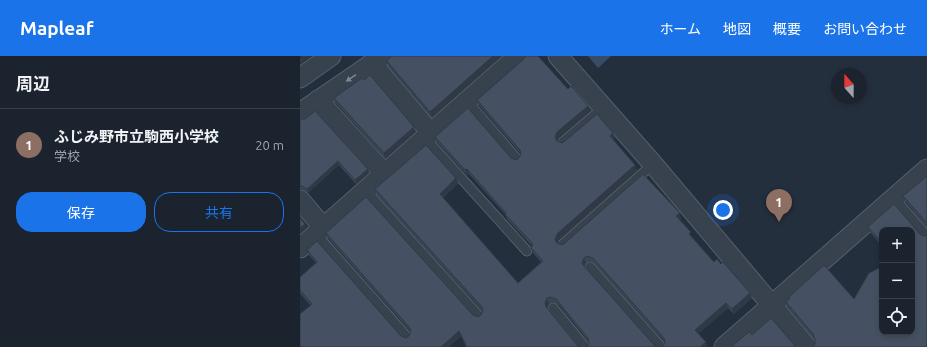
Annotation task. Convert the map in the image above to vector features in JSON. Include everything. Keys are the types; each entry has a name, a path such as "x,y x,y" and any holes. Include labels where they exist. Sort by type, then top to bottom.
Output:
{"street":[{"path":"300,78 331,56"},
{"path":"300,248 518,56"},
{"path":"558,56 652,164 807,347"},
{"path":"300,113 378,60 428,135"},
{"path":"318,100 385,174"},
{"path":"724,347 770,305 927,169"},
{"path":"300,200 319,231"}],"lane":[{"path":"467,101 517,159"},
{"path":"563,142 603,108"},
{"path":"428,135 527,251"},
{"path":"563,244 652,164"},
{"path":"366,191 478,316"},
{"path":"894,198 927,236"},
{"path":"319,231 407,337"},
{"path":"590,267 661,347"},
{"path":"553,308 585,347"}],"water":[{"path":"588,56 611,56 598,68"}],"building":[{"path":"392,56 493,56 430,112 387,61"},
{"path":"525,56 538,56 568,89 571,86 588,106 557,132 555,137 557,141 562,143 565,141 597,114 613,133 610,136 635,165 557,234 555,240 557,243 562,245 565,243 643,174 680,213 676,216 691,232 689,234 714,262 717,259 721,264 723,262 750,293 732,309 726,303 695,330 706,342 700,347 660,347 665,343 664,338 593,258 587,256 584,258 582,263 584,266 657,347 587,347 589,343 588,338 556,299 550,297 547,298 545,303 546,307 578,346 581,347 467,347 459,331 441,347 300,347 300,314 312,304 300,290 300,277 317,262 307,250 317,241 401,336 406,338 409,336 411,331 410,328 326,233 366,197 473,315 478,317 481,315 483,310 482,307 375,189 426,145 456,178 440,194 518,283 543,261 531,248 533,244 505,214 506,213 467,169 465,170 435,137 468,108 511,158 516,160 519,158 521,153 520,150 477,100 524,59"},
{"path":"370,75 414,127 384,153 334,98 362,78 364,80"},
{"path":"315,111 368,169 355,180 338,161 307,189 300,186 300,119 305,119"},
{"path":"927,176 927,223 903,196"},
{"path":"894,204 914,227 879,227 879,240 868,227"},
{"path":"300,218 305,224 300,228"},
{"path":"915,228 923,236 927,235 927,347 813,347 815,344 815,339 813,334 786,302 790,298 789,297 824,265 854,299 869,273 879,268 879,335 915,335"},
{"path":"771,318 796,347 731,347 749,332 752,335"}],"place":[{"name":"ふじみ野市立駒西小学校","path":"779,222"}]}
